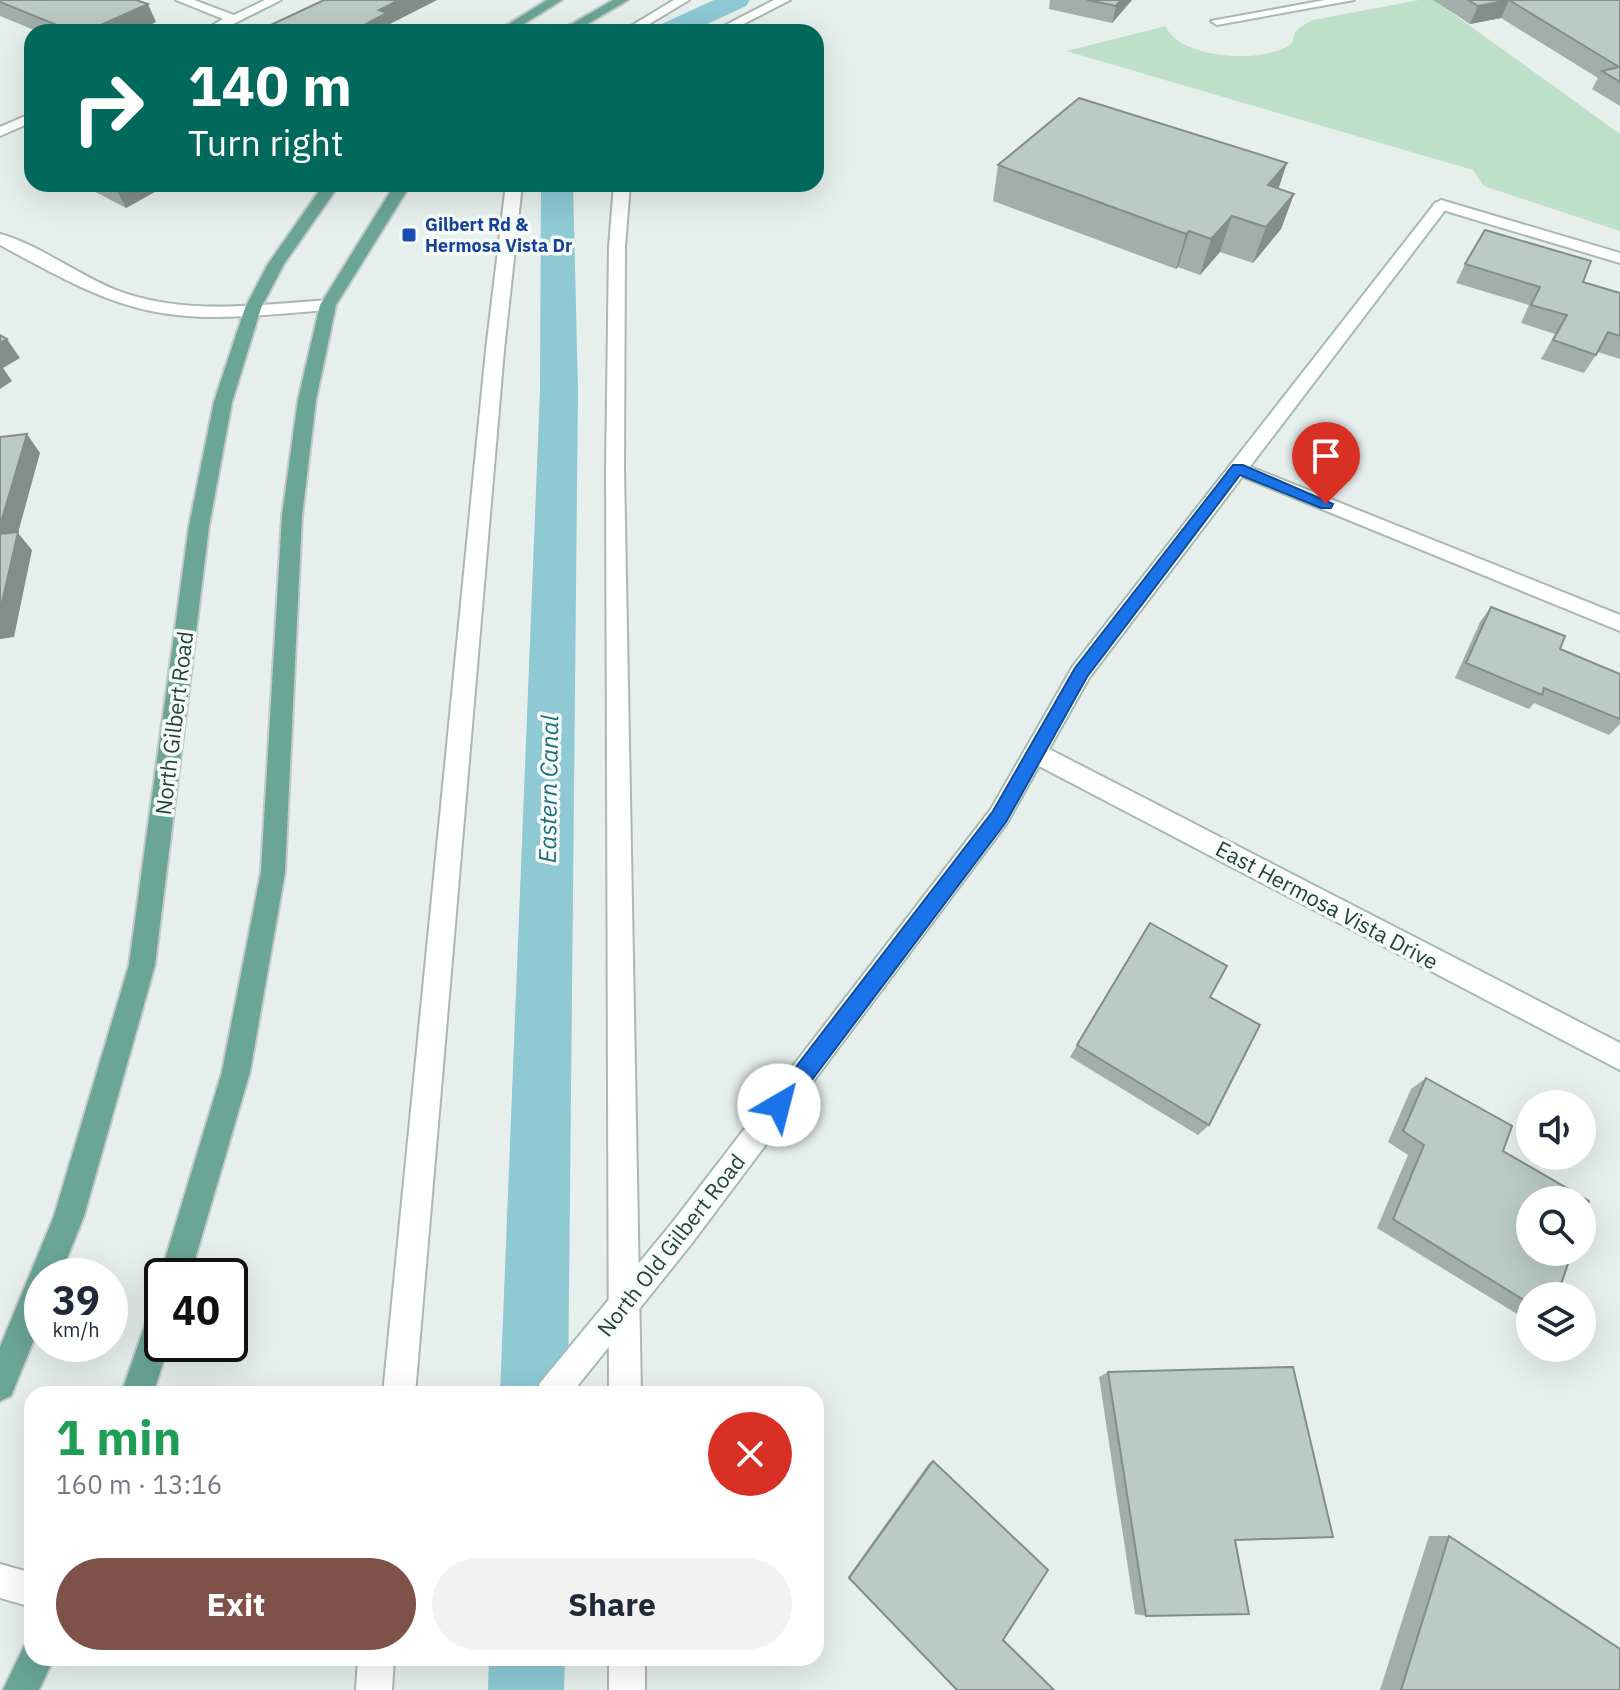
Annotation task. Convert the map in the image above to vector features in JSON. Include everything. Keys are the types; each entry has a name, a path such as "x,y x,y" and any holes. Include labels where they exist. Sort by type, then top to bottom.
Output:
{"main road":[{"path":"516,24 556,0"},
{"path":"578,24 622,0"},
{"name":"North Gilbert Road","path":"52,1258 69,1216 142,965 199,526 223,402 253,308 276,264 326,192"},
{"path":"180,1258 236,1072 273,872 292,516 307,400 328,305 398,192"},
{"path":"0,1385 24,1327"},
{"path":"140,1386 148,1362"},
{"path":"21,1690 32,1666"}],"street":[{"path":"182,0 234,19"},
{"path":"224,24 275,0"},
{"path":"641,24 683,0"},
{"path":"734,24 784,0"},
{"path":"1217,21 1348,0"},
{"path":"0,132 24,121"},
{"path":"400,1386 494,366 513,192"},
{"path":"621,192 617,247 615,469 625,1386"},
{"name":"North Old Gilbert Road","path":"558,1386 682,1233 999,816 1081,672 1441,205 1620,258"},
{"path":"0,239 101,291 152,306 196,311 328,305"},
{"path":"1238,468 1620,623"},
{"name":"East Hermosa Vista Drive","path":"1034,752 1620,1057"},
{"path":"0,1581 24,1588"},
{"path":"374,1690 376,1666"},
{"path":"627,1666 627,1690"}],"green space":[{"path":"1419,0 1434,0 1620,134 1620,231 1484,186 1473,170 1066,51 1166,26 1174,37 1205,52 1246,56 1265,54 1293,42 1296,31 1313,20"}],"building":[{"path":"136,0 148,4 103,24 54,24 0,2"},
{"path":"324,0 399,0 379,10 387,13 366,24 273,24"},
{"path":"1087,0 1121,0 1116,6"},
{"path":"1468,0 1509,0 1478,6"},
{"path":"1509,0 1620,0 1620,82 1602,71 1619,67"},
{"path":"1079,98 1287,163 1268,185 1294,194 1266,227 1232,216 1211,239 1189,231 1186,234 998,165"},
{"path":"1485,230 1591,261 1583,282 1620,293 1620,336 1608,332 1596,355 1553,340 1567,315 1531,305 1540,287 1465,264"},
{"path":"27,434 0,526 0,437"},
{"path":"18,532 0,611 0,534"},
{"path":"1491,607 1565,636 1560,649 1620,674 1620,719 1544,688 1542,695 1466,663"},
{"path":"1150,923 1227,966 1210,997 1260,1025 1209,1125 1077,1045"},
{"path":"1426,1078 1512,1126 1503,1151 1516,1159 1516,1170 1536,1170 1563,1186 1516,1186 1516,1266 1567,1266 1562,1282 1516,1282 1516,1295 1393,1219 1424,1145 1403,1131"},
{"path":"1293,1367 1333,1537 1235,1540 1249,1614 1146,1616 1108,1372"},
{"path":"933,1461 1048,1570 1003,1640 1054,1690 957,1690 849,1578"},
{"path":"1449,1536 1620,1649 1620,1690 1401,1690"}],"waterway":[{"name":"Eastern Canal","path":"684,24 736,0"},
{"name":"Eastern Canal","path":"534,1386 559,390 557,192"},
{"name":"Eastern Canal","path":"526,1690 527,1666"}],"place":[{"name":"Gilbert Rd & Hermosa Vista Dr","path":"409,235"}],"route":[{"path":"779,1105 999,816 1081,672 1238,468 1326,504"}]}
